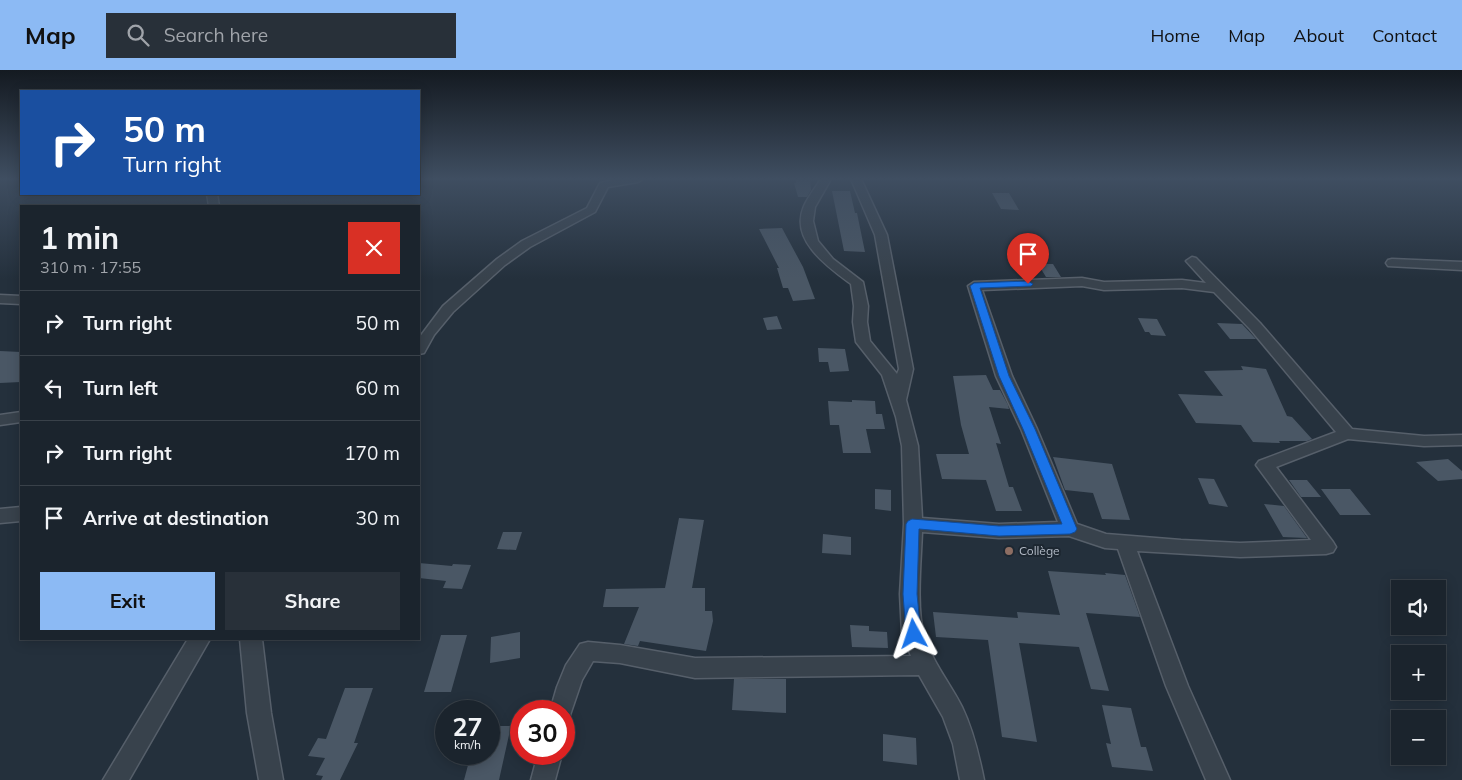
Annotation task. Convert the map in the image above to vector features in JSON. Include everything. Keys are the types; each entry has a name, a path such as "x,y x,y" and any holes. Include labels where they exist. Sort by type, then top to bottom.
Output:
{"street":[{"path":"420,348 428,334 448,309 501,262 526,244 587,212"},
{"path":"808,212 807,221 812,242 829,262 857,282 863,342 890,375 904,417 910,446 912,524 910,594 914,634 925,666 953,713 965,744 972,780"},
{"path":"871,212 881,235 906,369 898,402"},
{"path":"1192,261 1216,288 1255,326 1347,434"},
{"path":"1392,263 1462,266"},
{"path":"1449,265 1462,276"},
{"path":"1070,529 1029,429 1004,376 974,286 1082,282 1104,286 1182,284 1216,288"},
{"path":"0,299 20,300"},
{"path":"0,420 20,417"},
{"path":"912,524 999,531 1070,529 1105,542 1240,550 1326,547 1265,465 1347,434 1424,441 1462,440"},
{"path":"0,516 20,514"},
{"path":"1125,543 1177,686 1218,780"},
{"path":"115,780 197,640"},
{"path":"251,640 259,713 271,780"},
{"path":"563,700 576,666 588,651 620,654 695,668 925,666"},
{"path":"544,780 547,765"}],"building":[{"path":"836,212 855,212 857,213 865,252 844,251"},
{"path":"782,228 803,267 815,299 793,301 788,288 783,288 777,268 779,268 759,229"},
{"path":"1038,264 1053,264 1061,277 1046,277"},
{"path":"777,316 782,329 767,330 763,318"},
{"path":"1138,318 1157,319 1166,336 1151,335 1149,332 1145,332"},
{"path":"1217,323 1242,324 1256,339 1230,339"},
{"path":"818,348 845,349 849,371 830,372 828,362 819,362"},
{"path":"0,351 20,352 20,382 0,383"},
{"path":"1241,366 1266,369 1287,416 1292,417 1312,439 1307,441 1279,441 1280,443 1253,442 1241,425 1196,423 1178,394 1223,396 1204,371 1243,370"},
{"path":"986,375 993,390 1000,390 1008,405 1009,409 989,407 1001,444 996,443 1009,487 1013,487 1022,511 996,511 986,480 942,479 936,454 969,454 961,425 953,376"},
{"path":"852,400 875,401 876,414 882,414 885,429 866,429 871,453 843,453 839,425 830,425 828,401 852,402"},
{"path":"1053,457 1112,464 1130,520 1102,519 1093,493 1065,490"},
{"path":"1448,459 1462,471 1462,479 1438,481 1416,462"},
{"path":"1198,478 1214,479 1228,507 1209,504"},
{"path":"1289,480 1307,480 1321,497 1301,497"},
{"path":"875,489 891,490 891,511 875,509"},
{"path":"1321,489 1350,489 1371,515 1340,515"},
{"path":"1264,504 1284,506 1307,538 1283,537"},
{"path":"679,518 704,520 692,588 705,588 705,611 712,611 713,621 706,651 640,641 638,646 624,644 639,607 603,607 606,589 665,588"},
{"path":"503,532 522,532 516,550 497,549"},
{"path":"823,534 851,537 851,555 822,553"},
{"path":"420,563 452,566 453,564 471,565 462,589 443,588 446,581 420,578"},
{"path":"1048,571 1125,575 1140,617 1086,613 1109,691 1091,689 1079,647 1019,643 1037,742 1002,737 988,640 936,637 933,612 1018,618 1017,612 1060,615"},
{"path":"850,625 869,626 869,631 887,632 888,648 852,647"},
{"path":"520,632 520,658 490,663 491,637"},
{"path":"441,635 467,635 451,692 424,692"},
{"path":"734,679 786,679 786,713 732,710"},
{"path":"345,688 373,688 354,743 358,743 340,780 321,780 323,776 316,775 325,758 308,756 318,738 326,739"},
{"path":"1102,705 1131,708 1141,747 1146,747 1153,771 1112,767 1106,743 1111,744"},
{"path":"500,726 510,726 499,780 464,780 468,765 500,765"},
{"path":"883,734 916,738 917,765 883,761"}],"place":[{"name":"Collège","path":"1009,551"}],"route":[{"path":"914,634 910,594 912,524 999,531 1070,529 1029,429 1004,376 974,286 1028,284"}]}
